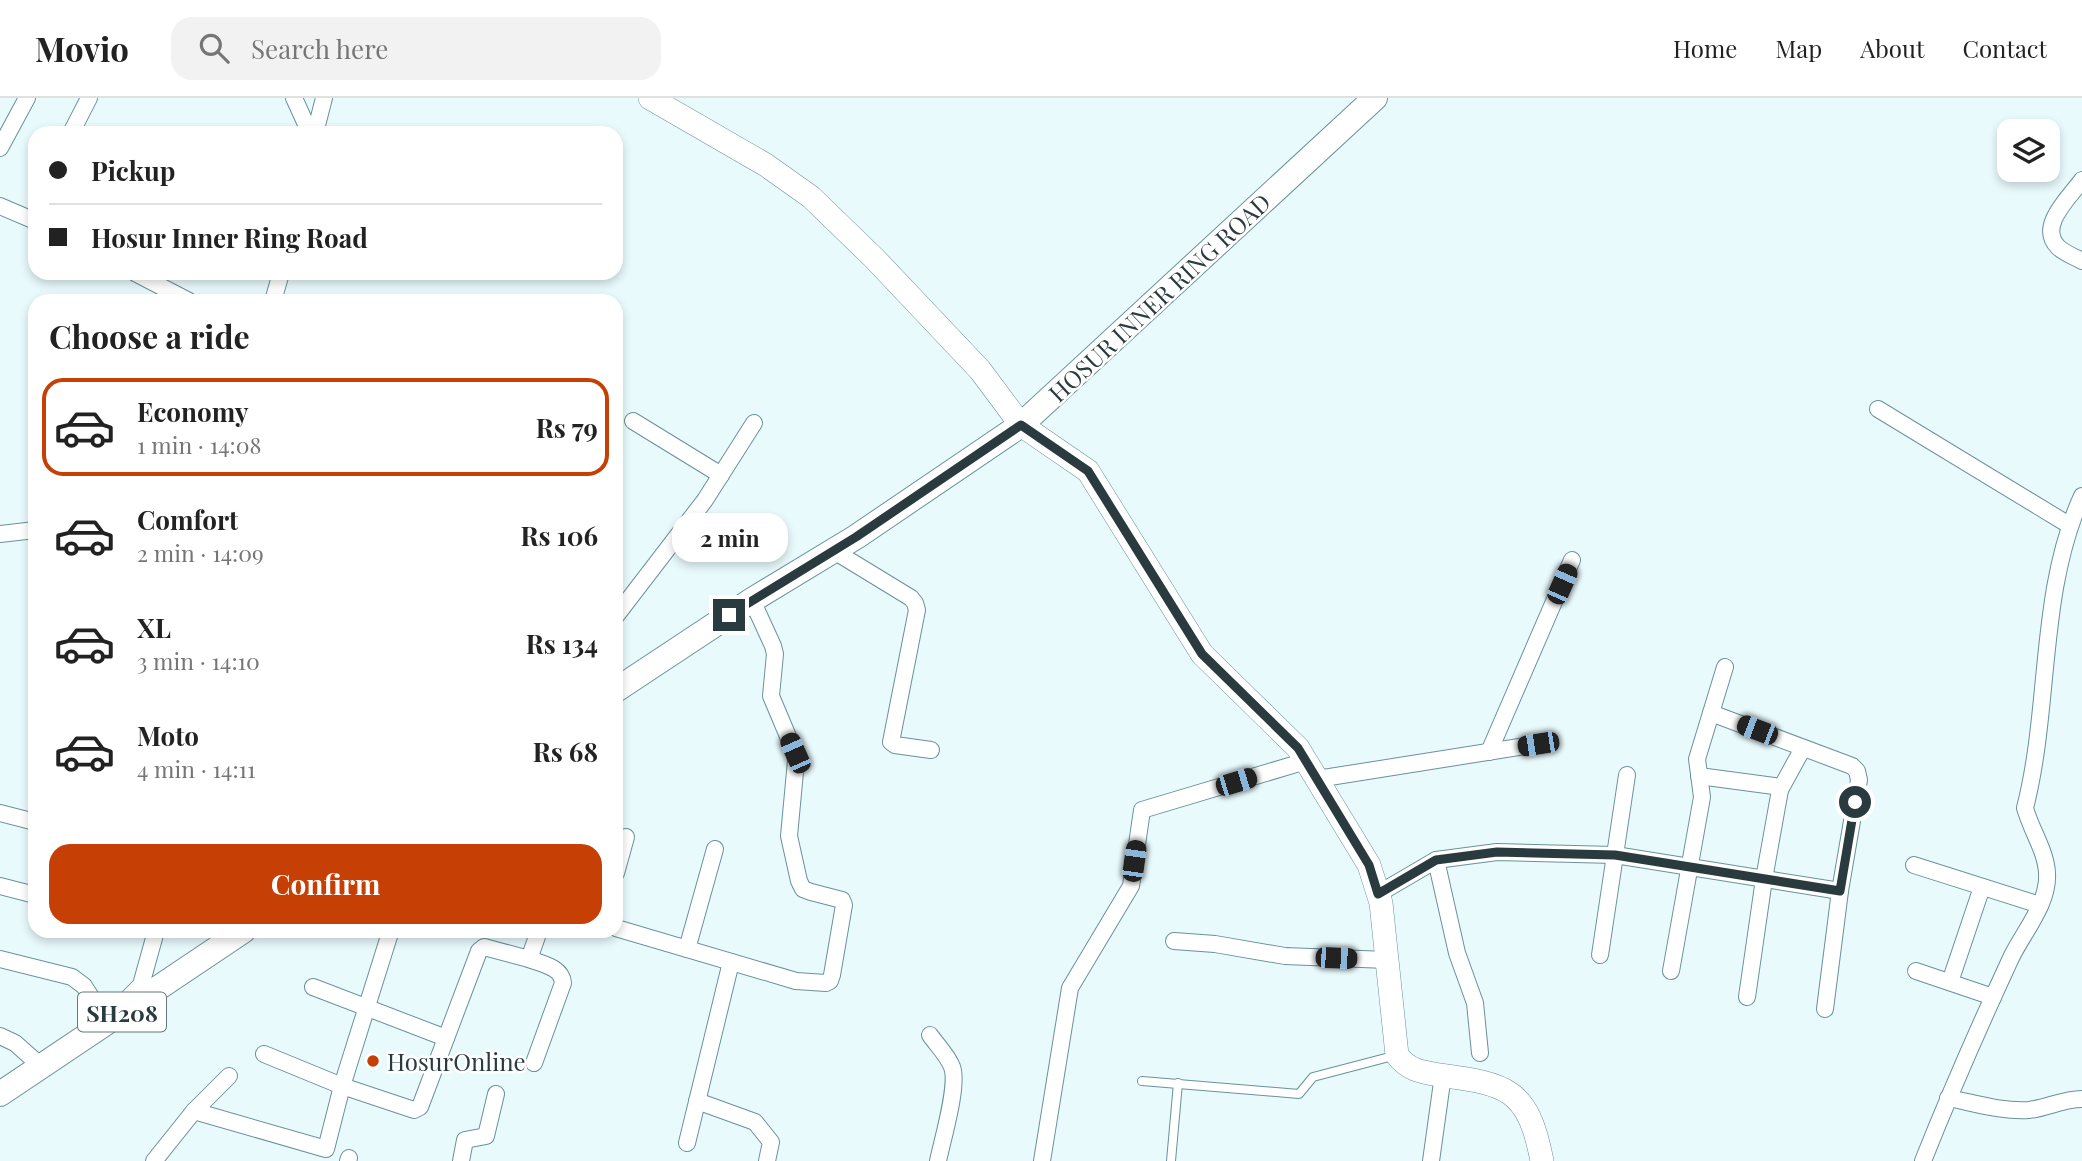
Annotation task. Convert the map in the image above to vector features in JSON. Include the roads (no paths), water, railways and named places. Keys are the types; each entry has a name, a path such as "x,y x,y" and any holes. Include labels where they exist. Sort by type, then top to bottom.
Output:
{"main road":[{"name":"HOSUR INNER RING ROAD","path":"623,684 752,600 834,551 1021,425 1375,98"},
{"name":"SH208","path":"0,1094 233,938"}],"street":[{"path":"0,148 27,98"},
{"path":"75,126 89,98"},
{"path":"294,98 309,126"},
{"path":"315,126 324,98"},
{"path":"650,98 766,165 811,197 875,259 980,370 1021,425 1088,471 1202,654 1298,748 1369,865 1378,894 1396,1055 1406,1067 1424,1073 1479,1080 1505,1088 1522,1103 1531,1119 1542,1161"},
{"path":"2082,180 2053,219 2051,232 2057,246 2082,261"},
{"path":"0,206 28,218"},
{"path":"148,280 176,294"},
{"path":"1878,409 2069,525"},
{"path":"634,421 721,475"},
{"path":"623,597 705,500 754,424"},
{"path":"1923,1161 1993,997 2045,892 2048,875 2045,856 2029,824 2025,808 2059,567 2069,525 2082,496"},
{"path":"0,534 28,531"},
{"path":"834,551 911,597 915,603 917,610 891,742 895,746 930,750"},
{"path":"1489,752 1573,560"},
{"path":"623,930 796,981 830,981 844,905 842,900 836,897 803,888 799,881 789,836 795,753 771,696 775,654 773,646 752,600"},
{"path":"1671,971 1702,797 1697,759 1725,667"},
{"path":"1711,713 1852,766 1857,771 1859,780 1840,891 1825,1009"},
{"path":"1042,1161 1070,988 1131,886 1142,810 1312,770 1489,752 1538,744"},
{"path":"1747,997 1780,790 1803,748"},
{"path":"1600,955 1627,775"},
{"path":"1699,776 1774,786 1780,790"},
{"path":"0,813 28,820"},
{"path":"623,848 626,837"},
{"path":"687,949 715,849"},
{"path":"1378,894 1436,860 1497,852 1615,855 1840,891"},
{"path":"1436,860 1457,953 1475,1003 1480,1053"},
{"path":"1914,866 2040,905"},
{"path":"0,886 28,893"},
{"path":"1950,982 1982,887"},
{"path":"0,959 72,977 85,986 113,1018 120,1006 141,985 154,938"},
{"path":"194,1111 326,1149 342,1086 388,938"},
{"path":"529,959 536,938"},
{"path":"1174,942 1215,944 1284,956 1387,960"},
{"path":"264,1055 342,1086 414,1110 420,1107 480,948 529,959 558,971 562,976 563,983 534,1063"},
{"path":"687,1143 731,962"},
{"path":"1916,971 1993,997"},
{"path":"313,987 446,1038"},
{"path":"0,1035 15,1043 42,1067"},
{"path":"930,1035 952,1067 953,1076 938,1161"},
{"path":"1431,1161 1443,1075"},
{"path":"154,1161 194,1111 229,1076"},
{"path":"461,1161 465,1140 482,1138 488,1133 496,1094"},
{"path":"1948,1098 2013,1110 2029,1110 2071,1099 2082,1099"},
{"path":"697,1101 755,1122 771,1143 767,1161"}],"lane":[{"path":"1142,1081 1298,1094 1313,1077 1396,1055"},
{"path":"1171,1161 1178,1083"}],"place":[{"name":"HosurOnline","path":"373,1061"}]}
